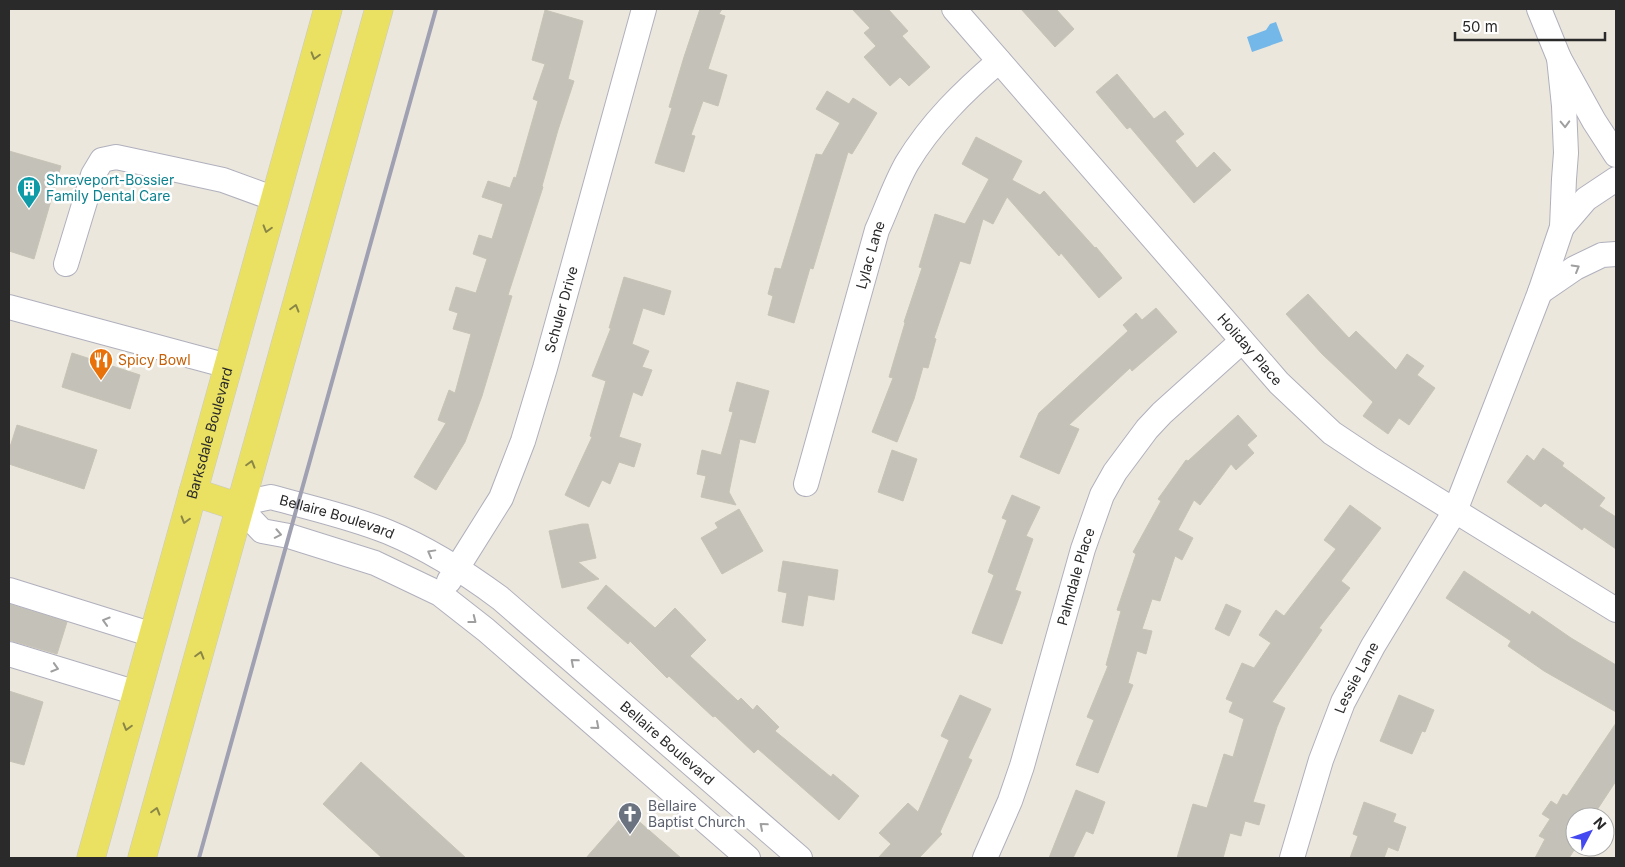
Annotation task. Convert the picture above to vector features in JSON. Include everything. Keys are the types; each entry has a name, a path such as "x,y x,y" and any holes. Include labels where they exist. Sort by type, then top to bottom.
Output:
{"main road":[{"name":"Barksdale Boulevard","path":"91,858 328,9"},
{"path":"142,858 380,9"},
{"path":"193,492 239,507"}],"street":[{"name":"Schuler Drive","path":"440,594 501,498 523,441 644,9"},
{"name":"Holiday Place","path":"954,9 1278,383 1332,433 1616,610"},
{"path":"1546,12 1559,58 1564,106 1566,153 1562,227"},
{"path":"1559,58 1594,121 1616,155"},
{"name":"Lylac Lane","path":"806,484 877,230 894,191 906,165 927,134 960,96 999,61"},
{"path":"66,264 93,174 102,160 116,157 223,180 275,198"},
{"path":"1562,227 1586,199 1616,179"},
{"name":"Lessie Lane","path":"1292,858 1320,760 1343,702 1373,646 1456,511 1540,292 1562,227"},
{"path":"1540,292 1575,268 1602,254 1616,254"},
{"path":"9,307 228,366"},
{"name":"Palmdale Place","path":"985,858 1010,802 1022,766 1083,549 1102,495 1115,472 1147,429 1162,413 1242,341"},
{"name":"Bellaire Boulevard","path":"239,507 271,497 387,532 458,568 500,598 800,858"},
{"path":"239,507 262,531 288,536 375,563 440,594 479,624 748,858"},
{"path":"9,590 153,635"},
{"path":"9,654 137,693"},
{"path":"573,706 597,682"},
{"path":"666,786 688,761"}],"water":[{"path":"1276,22 1283,41 1252,52 1247,37 1266,30 1270,24"}],"building":[{"path":"700,9 722,9 719,14 725,16 708,69 727,75 718,106 703,101 691,135 695,136 684,172 655,163 672,108 669,107"},
{"path":"852,9 888,9 908,31 902,36 930,67 909,86 900,77 890,86 864,57 876,46 864,33 870,28"},
{"path":"1021,9 1056,9 1074,29 1055,47"},
{"path":"545,10 583,21 568,79 574,81 558,130 543,187 508,295 512,296 482,396 465,442 436,490 414,477 446,423 438,420 449,390 455,393 471,334 453,329 458,313 449,310 456,287 476,293 487,259 473,254 479,235 492,239 503,204 482,197 488,181 510,188 514,177 516,178 538,101 533,99 545,64 532,60"},
{"path":"1117,74 1154,119 1165,111 1184,134 1175,141 1197,168 1214,152 1231,170 1194,203 1130,127 1127,129 1096,92"},
{"path":"827,91 849,104 853,98 877,113 852,154 848,152 813,269 810,268 794,323 768,315 773,296 768,294 775,268 781,269 816,154 822,155 840,123 816,109"},
{"path":"976,137 1022,161 1012,180 1040,195 1044,191 1122,278 1099,298 1061,253 1059,256 1007,197 993,224 983,219 970,264 960,261 934,338 936,339 928,368 923,367 914,399 897,442 872,432 893,378 889,377 904,322 922,268 919,267 935,214 965,224 989,179 962,164"},
{"name":"Shreveport-Bossier Family Dental Care","path":"9,151 61,166 34,259 9,251"},
{"path":"624,277 671,291 664,315 643,308 632,344 649,351 642,367 652,370 642,396 633,392 619,437 641,444 634,467 619,462 610,484 602,480 589,507 565,495 592,437 590,436 606,381 592,376 611,328 609,328"},
{"path":"1308,294 1349,338 1356,331 1396,370 1407,354 1424,366 1417,375 1435,388 1409,425 1399,418 1388,434 1363,416 1373,402 1322,354 1286,314"},
{"path":"1156,308 1177,332 1132,371 1130,368 1069,425 1079,429 1059,474 1020,457 1039,413 1128,331 1123,325 1136,313 1142,320"},
{"name":"Spicy Bowl","path":"72,353 140,375 130,409 62,387"},
{"path":"737,382 769,391 755,443 740,439 729,492 736,505 701,497 706,476 697,474 702,450 721,455 733,412 729,411"},
{"path":"1238,415 1257,436 1247,445 1254,453 1236,470 1231,464 1200,505 1194,500 1178,530 1193,538 1182,560 1175,556 1160,601 1152,599 1142,629 1152,631 1146,654 1137,651 1128,683 1133,685 1098,773 1076,765 1094,720 1087,717 1108,666 1106,665 1121,611 1117,610 1136,554 1133,552 1161,501 1158,499 1186,460 1188,461"},
{"path":"17,425 97,450 84,489 9,464 9,450"},
{"path":"1543,448 1564,463 1562,466 1605,498 1599,506 1616,517 1616,549 1584,527 1582,530 1545,503 1541,507 1507,482 1527,455 1534,461"},
{"path":"892,450 917,459 903,501 878,492"},
{"path":"1012,495 1040,507 1026,536 1033,539 1015,590 1021,592 1002,644 972,633 994,575 988,572 1007,520 1002,518"},
{"path":"1350,505 1381,528 1341,581 1350,588 1319,628 1322,630 1272,702 1285,708 1253,802 1265,805 1259,825 1245,821 1241,836 1230,833 1223,858 1177,858 1193,804 1207,808 1224,754 1233,757 1244,719 1229,712 1233,702 1226,699 1242,663 1254,668 1271,643 1259,635 1276,610 1284,616 1336,549 1324,540"},
{"path":"739,509 763,551 722,574 701,538 718,528 715,523"},
{"path":"588,524 596,558 578,562 599,579 562,588 549,531"},
{"path":"783,561 838,570 834,600 808,595 803,626 782,622 787,593 778,591"},
{"path":"1464,571 1530,615 1532,611 1571,638 1616,665 1616,712 1544,671 1508,646 1511,641 1446,598"},
{"path":"606,585 655,628 675,608 706,640 690,656 738,701 741,698 753,710 757,705 779,727 775,731 831,777 833,774 859,796 839,820 758,749 754,753 669,676 667,678 630,641 628,644 587,608"},
{"path":"9,604 67,622 57,654 9,640"},
{"path":"1226,604 1241,611 1229,636 1215,629"},
{"path":"9,691 43,702 24,765 9,761"},
{"path":"960,695 991,709 968,758 972,760 940,832 942,834 919,858 878,858 891,844 879,833 908,803 918,812 949,740 941,736"},
{"path":"1399,695 1434,710 1425,732 1422,731 1412,754 1380,741"},
{"path":"1616,723 1616,781 1599,807 1565,807 1565,857 1569,858 1535,858 1545,839 1539,836 1550,819 1542,814 1551,801 1557,805 1563,794 1567,796"},
{"path":"361,762 466,858 382,858 323,804"},
{"path":"1076,790 1105,802 1093,834 1086,831 1073,858 1049,858"},
{"path":"1364,802 1396,814 1393,822 1406,827 1398,851 1388,847 1384,858 1350,858 1358,836 1353,834"},
{"name":"Bellaire Baptist Church","path":"627,811 681,858 586,858"}],"railway":[{"path":"199,858 436,9"}],"place":[{"name":"Shreveport-Bossier Family Dental Care","path":"29,209"},
{"name":"Spicy Bowl","path":"101,381"},
{"name":"Bellaire Baptist Church","path":"630,835"}]}
